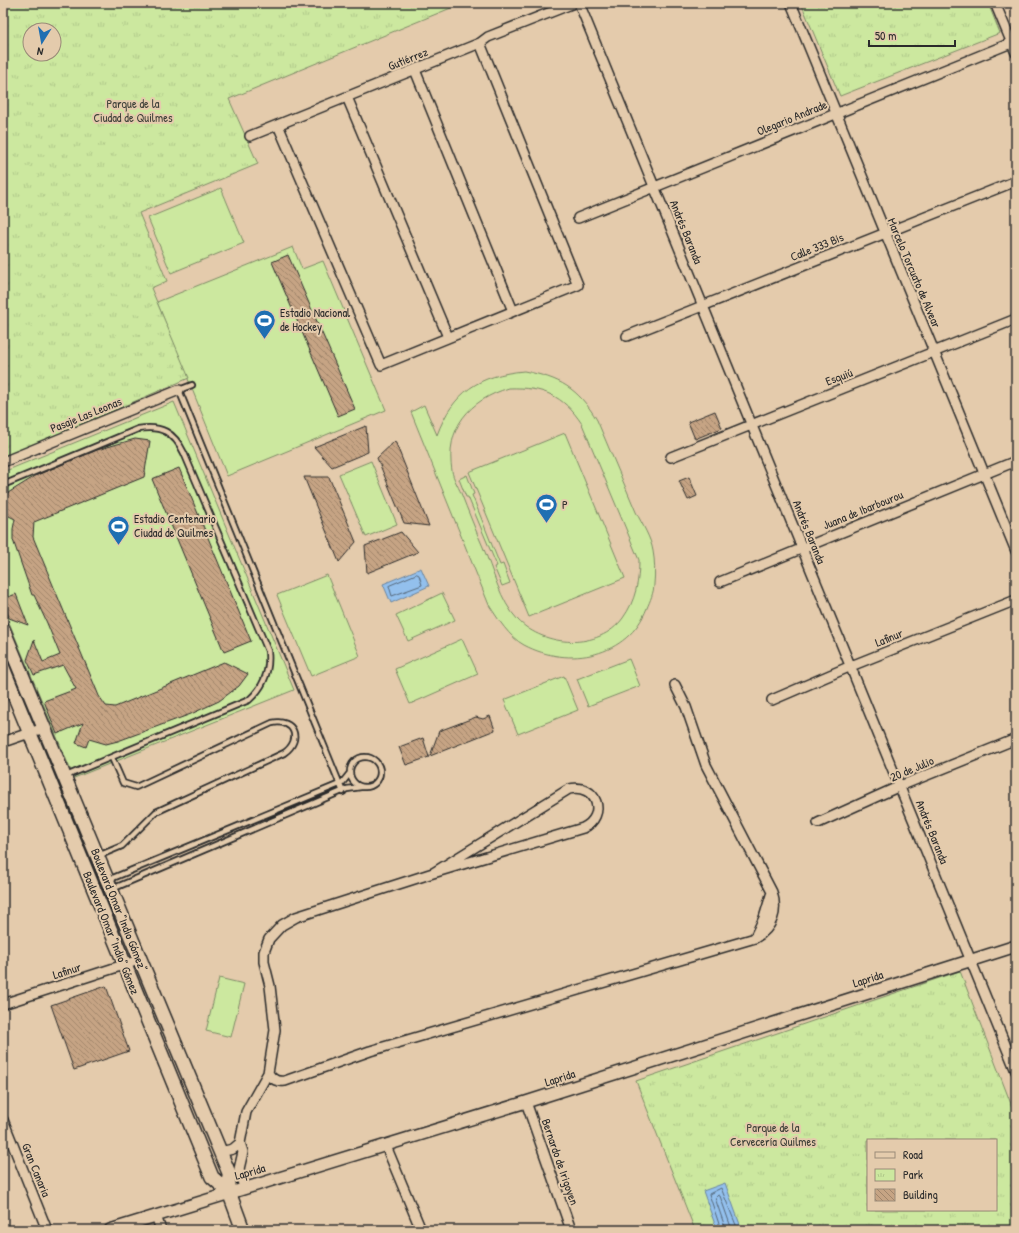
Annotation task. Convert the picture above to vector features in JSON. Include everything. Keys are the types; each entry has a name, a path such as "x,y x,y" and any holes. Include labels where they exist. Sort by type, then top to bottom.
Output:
{"main road":[{"name":"Boulevard Omar \"Indio Gómez\"","path":"3,628 65,776 139,960 229,1173 229,1192"},
{"name":"Boulevard Omar \"Indio\" Gómez","path":"3,668 212,1177 229,1192"},
{"path":"229,1192 243,1230"}],"street":[{"name":"Gutiérrez","path":"250,136 480,44 488,37 574,3"},
{"name":"Andrés Baranda","path":"579,3 972,960 1016,1071"},
{"name":"Marcelo Torcuato de Alvear","path":"791,3 884,233 1016,551"},
{"path":"995,3 1014,42 1016,53"},
{"name":"Olegario Andrade","path":"578,218 1014,42"},
{"path":"278,125 381,365 578,285 480,44"},
{"path":"415,70 513,311"},
{"path":"347,97 448,337"},
{"name":"Calle 333 Bis","path":"627,336 1016,180"},
{"name":"Esquiú","path":"671,457 1016,319"},
{"name":"Pasaje Las Leonas","path":"3,462 179,390"},
{"name":"Juana de Ibarbourou","path":"720,582 802,547 1016,461"},
{"name":"Lafinur","path":"772,700 851,666 1016,600"},
{"path":"268,1073 273,1079 279,1082 285,1081 377,1049 755,938 764,918 772,892 706,765 686,707 675,685"},
{"path":"3,742 44,728"},
{"name":"20 de Julio","path":"818,823 900,786 1016,739"},
{"path":"244,1188 239,1169 243,1152 240,1143 246,1112 268,1073 275,1030 270,986 264,962 264,952 269,939 282,925 296,917 433,873 583,828 592,821 596,815 596,800 591,793 583,789 569,789 433,873"},
{"name":"Laprida","path":"110,1230 229,1192 386,1146 1016,946"},
{"name":"Lafinur","path":"3,1004 139,960"},
{"name":"Bernardo de Irigoyen","path":"526,1102 571,1230"},
{"name":"Gran Canaria","path":"3,1120 47,1230"},
{"path":"220,1152 232,1149 240,1143"},
{"path":"386,1146 421,1230"},
{"path":"156,1216 160,1230"}],"lane":[{"path":"192,385 179,390 343,792"},
{"path":"3,485 138,430 156,429 171,434 177,439 184,453 268,651 269,662 264,682 258,693 249,700 112,758 65,776"},
{"path":"97,857 122,846 156,812 284,753 291,748 295,739 293,730 287,724 280,722 272,723 136,787 123,783 112,758"},
{"path":"368,757 376,761 380,769 379,778 374,785 343,792 108,885 340,784 350,773 352,764 359,758 368,757"},
{"path":"350,773 353,782 361,787"}],"green space":[{"name":"Parque de la Ciudad de Quilmes","path":"3,3 463,3 229,99 258,164 139,213 167,281 151,288 189,378 3,458"},
{"path":"801,3 988,3 1000,33 840,96"},
{"path":"221,188 244,243 171,273 148,218"},
{"name":"Estadio Nacional de Hockey","path":"293,247 302,269 323,261 386,410 227,476 157,302"},
{"path":"524,371 548,377 567,386 583,400 597,420 652,546 655,576 652,596 647,608 638,625 626,638 612,648 595,654 578,657 560,656 541,652 519,642 504,627 489,605 411,412 424,405 437,435 443,420 451,407 470,388 481,382 508,373","holes":["509,388 542,391 560,400 575,414 582,424 639,560 636,590 631,604 623,618 613,629 600,636 571,642 556,640 542,636 529,629 518,620 506,604 454,479 451,456 452,442 456,429 463,418 482,400 495,393"]},
{"name":"Estadio Centenario Ciudad de Quilmes","path":"174,402 294,690 74,778 3,608 3,472"},
{"name":"P","path":"565,433 625,578 529,617 469,472"},
{"path":"371,461 397,524 366,537 339,474"},
{"path":"467,475 474,494 472,495 500,565 503,564 510,583 502,586 494,567 497,566 459,479"},
{"path":"327,575 360,656 311,676 277,595"},
{"path":"442,593 455,620 408,641 396,615"},
{"path":"462,639 478,674 410,704 395,669"},
{"path":"629,659 640,686 588,706 577,679"},
{"path":"564,676 578,710 518,734 504,700"},
{"name":"Parque de la Cervecería Quilmes","path":"960,971 1016,1117 1016,1230 695,1230 636,1081"},
{"path":"219,978 244,984 231,1037 206,1031"}],"water":[{"path":"421,568 429,586 391,603 383,584"},
{"path":"725,1183 742,1230 717,1230 703,1191"}],"building":[{"path":"288,255 355,409 338,416 272,262"},
{"path":"715,411 722,428 695,439 688,422"},
{"path":"366,426 368,452 332,467 314,447"},
{"path":"135,439 150,441 144,477 34,522 33,537 99,696 106,706 115,707 224,662 248,674 239,686 219,701 191,714 106,744 89,739 86,747 76,743 83,723 57,734 44,701 76,689 63,665 34,675 27,660 34,640 43,662 60,655 34,595 32,595 13,540 15,519 3,513 3,496 37,475 97,450"},
{"path":"395,441 429,526 404,523 377,458"},
{"path":"179,468 251,641 224,652 152,479"},
{"path":"304,477 329,477 356,542 339,562"},
{"path":"689,477 697,496 688,500 679,481"},
{"path":"401,532 418,552 367,573 365,546"},
{"path":"16,594 28,625 9,618 3,599"},
{"path":"490,716 495,730 430,756 439,731 476,717 483,719"},
{"path":"423,738 429,757 406,765 399,747"},
{"path":"106,986 129,1051 74,1070 51,1005"}],"place":[{"name":"Estadio Nacional de Hockey","path":"265,340"},
{"name":"P","path":"547,524"},
{"name":"Estadio Centenario Ciudad de Quilmes","path":"119,546"}]}
